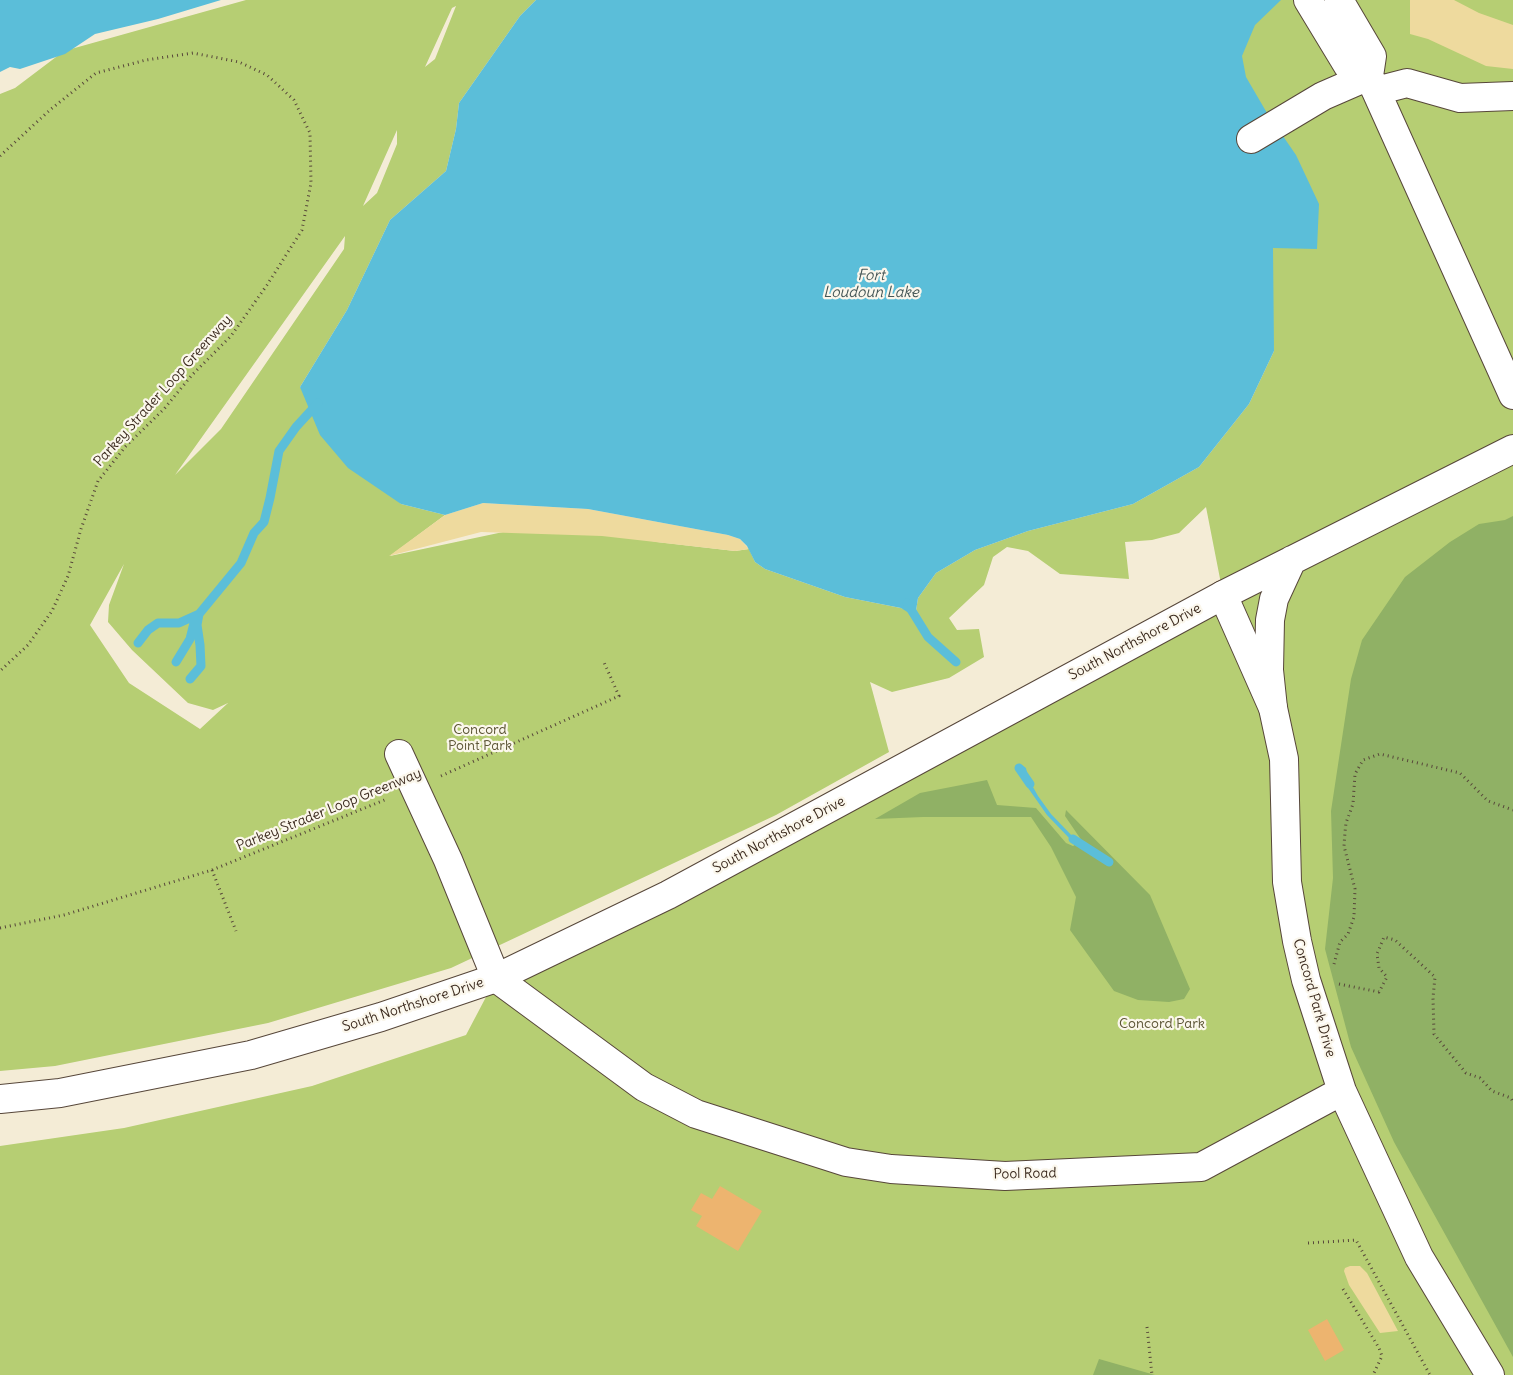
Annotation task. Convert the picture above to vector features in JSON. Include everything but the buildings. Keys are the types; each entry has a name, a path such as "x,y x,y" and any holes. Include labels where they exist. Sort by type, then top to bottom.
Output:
{"main road":[{"path":"1308,0 1348,66 1372,84"},
{"path":"1339,0 1372,56 1372,84 1511,384"},
{"path":"1252,140 1324,96 1372,84 1408,83 1460,98 1513,96"},
{"name":"South Northshore Drive","path":"0,1099 60,1093 251,1055 381,1017 496,978 668,895 1223,594 1513,450"},
{"path":"1274,708 1269,670 1270,620 1274,599 1292,560"},
{"name":"Concord Park Drive","path":"1223,594 1274,708 1284,758 1287,882 1295,932 1306,980 1342,1091 1420,1257 1490,1375"},
{"path":"399,754 448,860 496,978"},
{"name":"Pool Road","path":"496,978 644,1087 696,1114 846,1162 890,1169 1005,1176 1201,1167 1342,1091"}],"path":[{"name":"Parkey Strader Loop Greenway","path":"0,156 51,109 96,73 146,60 193,53 239,62 267,75 294,100 310,133 311,183 302,230 232,336 192,375 164,409 126,446 98,481 81,529 68,576 52,611 28,645 0,670"},
{"name":"Parkey Strader Loop Greenway","path":"0,928 64,915 212,870 415,788 619,696 603,660"},
{"path":"1334,967 1340,942 1348,934 1354,917 1354,889 1344,846 1346,824 1353,804 1355,774 1363,760 1380,754 1460,772 1488,802 1513,810"},
{"path":"212,870 236,931"},
{"path":"1333,983 1379,992 1387,977 1379,968 1377,954 1384,937 1395,940 1435,977 1433,998 1434,1034 1466,1073 1480,1078 1492,1091 1510,1098 1513,1102"},
{"path":"1308,1243 1356,1240 1430,1375"},
{"path":"1343,1290 1382,1356 1373,1375"},
{"path":"1147,1327 1152,1375"}],"green space":[{"name":"Concord Park","path":"246,0 536,0 520,16 459,103 456,129 446,171 390,220 347,310 300,387 401,504 445,515 390,556 555,521 657,542 735,551 749,549 755,562 765,569 845,597 916,611 918,598 936,573 975,550 1028,531 1133,504 1199,467 1249,404 1274,351 1224,0 1513,0 1513,1375 0,1375 0,1146 124,1128 312,1086 466,1035 496,978 1223,594 1206,507 1179,533 1152,540 1125,542 1129,579 1060,574 1028,551 1007,547 993,557 984,585 949,618 957,630 979,629 984,657 949,678 892,692 870,682 889,752 776,815 451,968 268,1023 55,1066 0,1071 0,94 15,88 64,51","holes":["456,6 435,59 425,67 452,8","397,130 397,144 377,193 363,206","345,236 344,249 221,429 175,475","124,564 109,605 108,622 132,650 188,703 213,710 228,703 200,729 129,683 90,625"]},
{"path":"1513,516 1513,1357 1394,1142 1351,1047 1325,949 1333,878 1331,811 1351,679 1362,640 1405,577 1450,542 1479,524 1505,520"},
{"path":"987,780 997,805 1036,808 1066,843 1073,846 1082,841 1065,816 1066,810 1150,895 1190,989 1184,999 1169,1002 1138,1000 1114,991 1070,930 1076,897 1051,847 1031,817 875,819 920,793"},
{"path":"1099,1359 1155,1375 1093,1375"}],"sand":[{"path":"1410,0 1454,0 1479,13 1513,25 1513,69 1486,66 1428,39 1410,34"},
{"path":"483,503 588,509 728,535 740,539 749,549 735,551 602,536 481,532 389,556 445,515"},
{"path":"1360,1266 1367,1273 1398,1331 1380,1333 1349,1285 1344,1271 1345,1268"}],"water":[{"path":"0,0 221,0 158,19 95,34 65,54 20,69 10,67 0,72"},
{"name":"Fort Loudoun Lake","path":"536,0 1281,0 1255,25 1242,56 1246,77 1267,113 1296,155 1319,204 1317,249 1273,248 1274,351 1249,404 1199,467 1133,504 1028,531 975,550 936,573 918,598 916,611 909,613 901,608 845,597 765,569 755,562 747,546 740,539 728,535 588,509 483,503 445,515 401,504 348,468 320,435 300,387 347,310 390,220 446,171 456,129 459,103 520,16"},
{"path":"1022,765 1026,768 1028,778 1038,796 1051,814 1076,840 1094,855 1071,840 1047,815 1026,785 1024,771 1020,767"}],"waterway":[{"path":"176,662 190,639 195,619 241,563 254,533 264,522 279,451 296,427 318,403"},
{"path":"907,603 928,637 956,662"},
{"path":"138,643 148,630 158,623 179,623 199,614 197,625 201,666 190,679"},
{"path":"1019,768 1030,784"},
{"path":"1073,839 1109,862"}],"park label":[{"name":"Concord Point Park","path":"480,738"}]}
